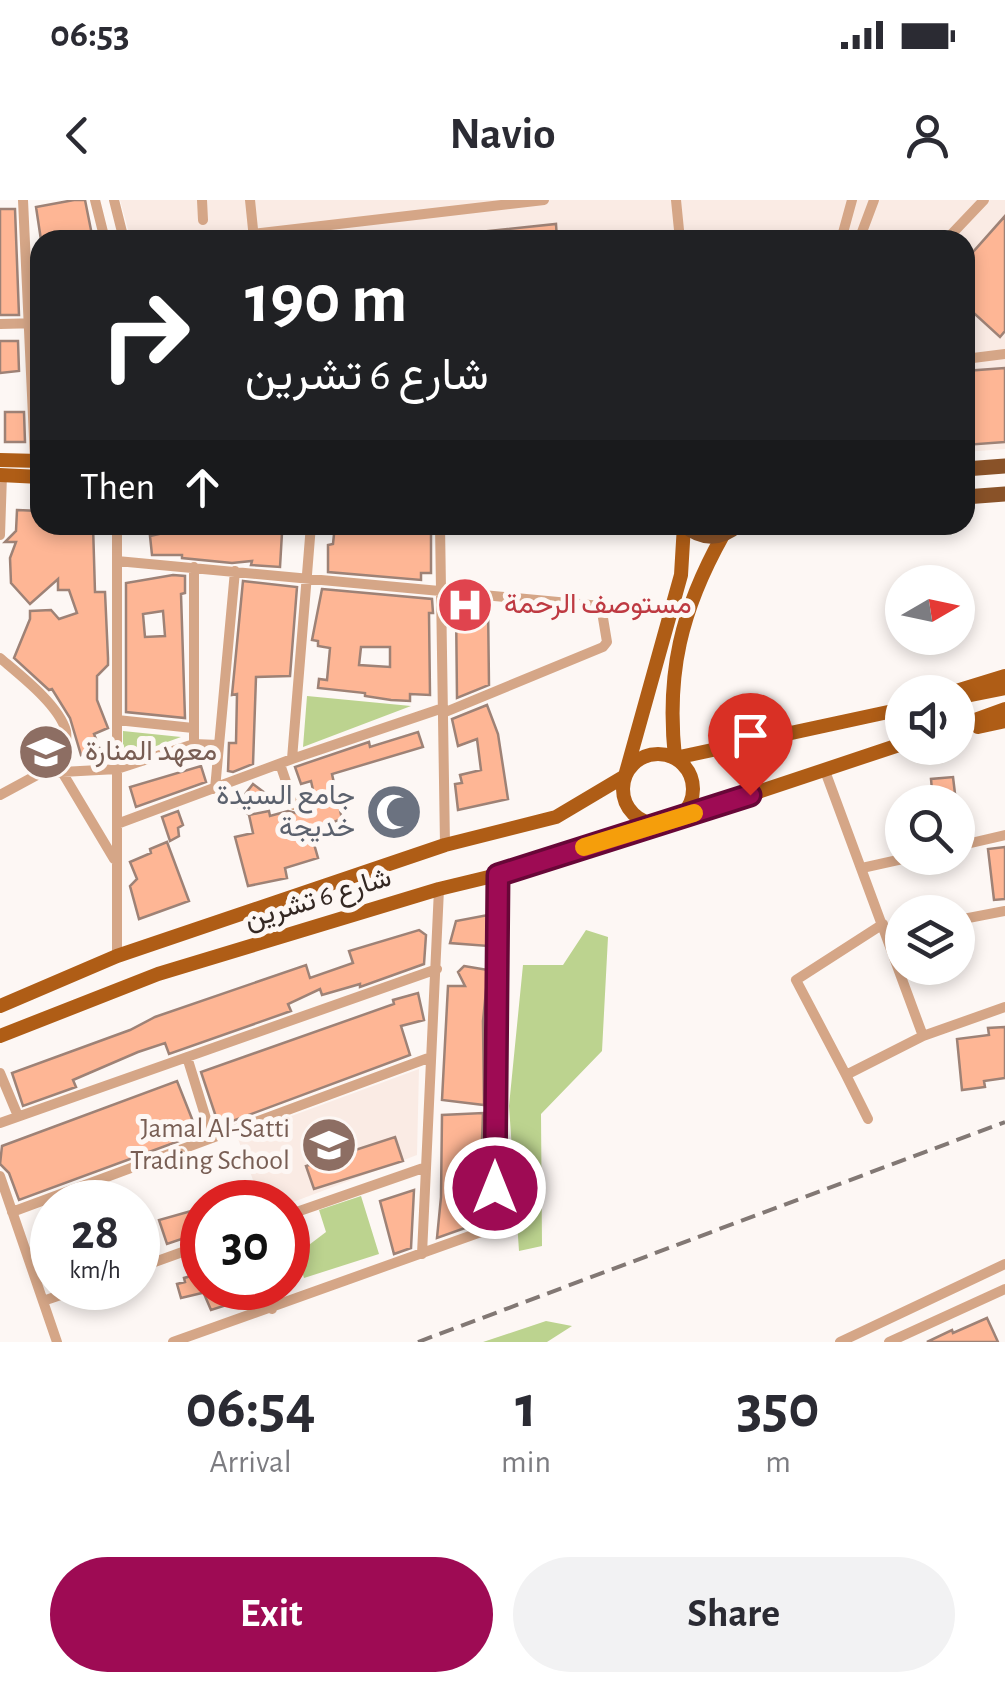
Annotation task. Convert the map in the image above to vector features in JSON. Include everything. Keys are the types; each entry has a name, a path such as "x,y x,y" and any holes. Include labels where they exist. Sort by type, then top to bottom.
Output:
{"highway":[{"path":"975,468 1005,466"},
{"path":"975,496 1005,494"},
{"path":"700,535 723,535"}],"main road":[{"path":"1,470 30,462"},
{"path":"1,470 30,474"},
{"path":"683,535 681,574 623,787 629,808 646,822 674,820 885,750"},
{"path":"674,758 670,701 673,667 699,578 723,535"},
{"path":"975,687 1005,676"},
{"path":"975,692 1005,688"},
{"path":"975,721 1005,710"},
{"path":"674,758 885,713"},
{"path":"975,725 1005,721"},
{"path":"626,776 640,758 664,754 683,764 692,784 689,805 674,820"},
{"name":"شارع 6 تشرين","path":"0,1006 117,956 445,844 556,817 626,776"},
{"name":"شارع 6 تشرين","path":"0,1036 158,974 439,888 498,875 656,824"}],"street":[{"path":"23,200 30,278"},
{"path":"95,200 102,230"},
{"path":"114,200 122,230"},
{"path":"202,200 203,220"},
{"path":"250,200 253,230"},
{"path":"309,230 544,200"},
{"path":"676,200 679,230"},
{"path":"844,230 852,200"},
{"path":"863,230 874,200"},
{"path":"956,230 984,200"},
{"path":"0,324 30,323"},
{"path":"975,358 1005,354"},
{"path":"0,535 1,470"},
{"path":"116,535 117,956"},
{"path":"292,759 310,535"},
{"path":"440,535 445,844"},
{"path":"116,561 598,604 603,609 607,642 603,647 443,711 292,759 117,824"},
{"path":"194,568 194,744"},
{"path":"214,789 234,571"},
{"path":"0,658 33,687 63,726 66,738 62,772 117,863"},
{"path":"116,720 193,728"},
{"path":"0,795 37,775 117,769 194,744 218,745"},
{"path":"280,764 294,805"},
{"path":"826,771 923,1036"},
{"path":"975,842 1005,835"},
{"path":"862,868 885,863"},
{"path":"310,1295 495,1227 498,875"},
{"path":"422,1254 439,888"},
{"path":"975,917 1005,911"},
{"path":"868,1119 796,980 884,928"},
{"path":"0,1123 437,969"},
{"path":"846,1075 923,1036 1005,1007"},
{"path":"187,1057 212,1138"},
{"path":"12,1212 431,1057"},
{"path":"0,1073 18,1116"},
{"path":"310,1207 426,1167"},
{"path":"0,1176 30,1265"},
{"path":"840,1342 1005,1264"},
{"path":"889,1342 1005,1289"},
{"path":"45,1310 56,1342"},
{"path":"173,1342 269,1310"}],"shaded area":[{"path":"120,200 1005,200 1005,449 975,451 975,230 128,230"},
{"name":"Jamal Al-Satti Trading School","path":"419,1069 417,1155 310,1196 310,1180 253,1180 237,1136"}],"green space":[{"path":"307,696 411,706 303,747"},
{"path":"123,731 181,737 123,758"},
{"path":"586,930 608,937 602,1051 541,1114 542,1246 519,1251 509,1106 523,965 563,965"},
{"path":"361,1196 379,1254 310,1276 310,1244 326,1232 319,1210"},
{"path":"546,1321 572,1326 547,1342 483,1342"}],"building":[{"path":"85,200 91,230 39,230 36,207"},
{"path":"0,209 15,209 19,315 0,315"},
{"path":"1005,216 1005,331 1000,337 975,314 975,250"},
{"path":"556,224 556,230 499,230"},
{"path":"0,341 18,341 19,371 0,373"},
{"path":"1005,368 1005,442 975,444 975,370"},
{"path":"5,412 24,412 25,442 5,442"},
{"path":"17,510 30,511 30,535 93,535 95,592 105,592 108,658 108,665 97,676 97,700 108,728 94,734 99,747 81,755 70,718 52,689 14,658 30,611 51,610 59,619 77,613 69,590 58,590 58,579 30,604 11,583 10,558 16,542 5,542 16,531"},
{"path":"282,535 280,567 251,565 252,561 232,563 152,555 150,536"},
{"path":"334,535 431,535 431,573 421,573 421,580 328,572 328,545 333,544"},
{"path":"185,576 185,593 181,594 185,718 126,712 126,583","holes":["163,611 165,636 145,637 143,614"]},
{"path":"243,581 297,587 290,676 256,677 253,764 233,772 228,771 229,743 236,743 237,694 232,695"},
{"path":"322,589 432,599 430,695 410,694 410,701 391,700 318,688 319,679 327,680 330,648 318,646 318,641 312,640","holes":["361,647 390,647 390,667 359,665"]},
{"path":"456,604 488,604 489,685 457,698"},
{"path":"487,705 498,734 508,799 458,810 455,784 462,783 460,775 481,770 477,739 458,746 452,719"},
{"path":"418,732 423,747 332,774 342,819 310,830 318,858 285,868 287,878 248,886 235,837 253,833 249,815 269,811 270,816 296,813 316,803 311,781 301,784 295,767 369,742 370,747"},
{"path":"201,766 206,782 136,807 130,787"},
{"path":"953,777 954,785 932,785 931,779"},
{"path":"253,784 265,793 248,814 236,806"},
{"path":"178,811 183,825 178,828 179,836 170,841 162,817"},
{"path":"167,842 189,901 139,919 130,886 137,879 130,862"},
{"path":"1005,847 1005,899 994,900 988,849"},
{"path":"488,915 488,946 450,943 456,921"},
{"path":"419,930 426,935 424,964 360,987 322,995 320,989 288,1004 291,1011 169,1054 165,1043 138,1052 73,1080 76,1087 23,1106 12,1073 155,1017 306,965 310,978 353,963 349,951"},
{"path":"464,966 488,970 483,1021 484,1105 442,1100 448,986 465,986 458,972"},
{"path":"418,993 424,1020 401,1026 410,1055 219,1126 201,1072"},
{"path":"1005,1027 1005,1078 984,1081 985,1087 962,1090 957,1039 989,1035 988,1028"},
{"path":"177,1081 198,1134 73,1180 30,1180 30,1196 19,1200 9,1173 0,1164 2,1146"},
{"path":"483,1113 479,1223 437,1238 442,1115"},
{"path":"395,1137 403,1161 314,1189 306,1166"},
{"path":"414,1190 411,1248 394,1254 380,1201"},
{"path":"180,1214 180,1240 167,1244 160,1220"},
{"path":"987,1318 998,1342 927,1342 952,1330 953,1333"}],"railway":[{"path":"418,1342 1005,1122"}],"slow traffic":[{"path":"584,847 694,813"}],"place":[{"name":"مستوصف الرحمة","path":"465,605"},
{"name":"معهد المنارة","path":"46,752"},
{"name":"جامع السيدة خديجة","path":"394,812"},
{"name":"Jamal Al-Satti Trading School","path":"329,1145"}],"route":[{"path":"495,1188 498,875 750,795"}]}
